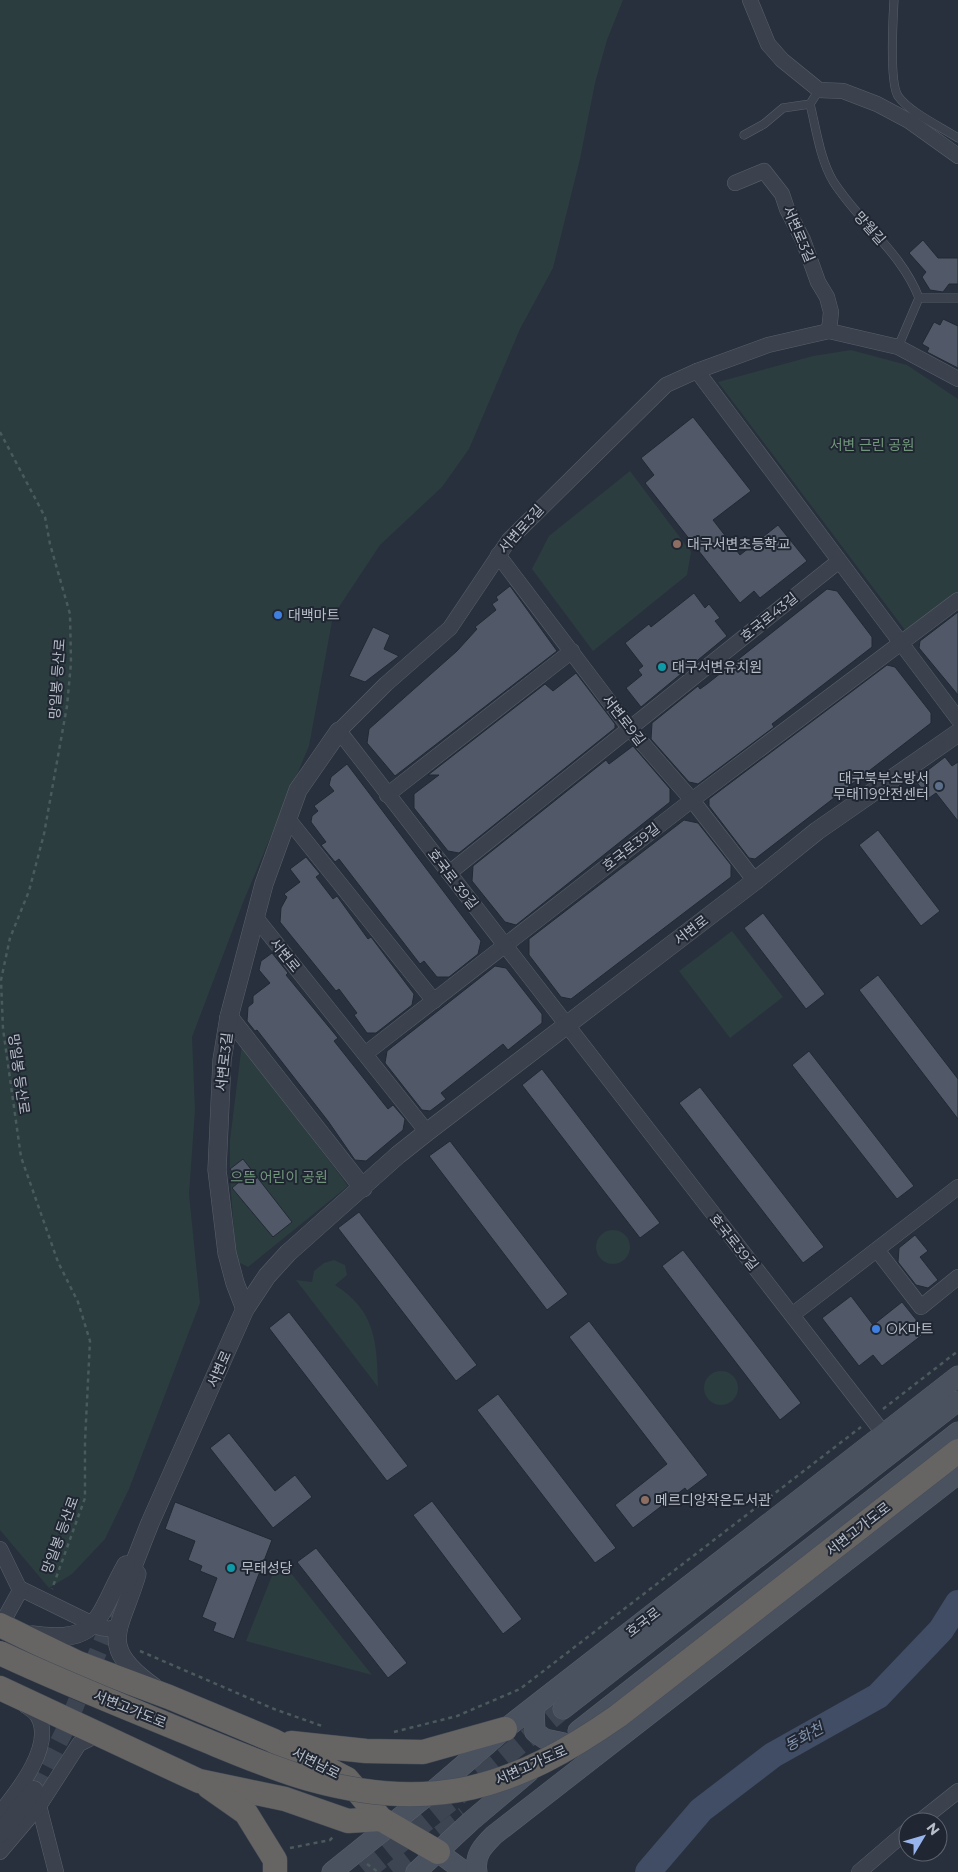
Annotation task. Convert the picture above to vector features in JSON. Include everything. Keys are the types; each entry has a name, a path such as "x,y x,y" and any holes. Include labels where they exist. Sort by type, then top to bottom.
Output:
{"highway":[{"name":"서변고가도로","path":"0,1653 67,1684 307,1779 382,1794 424,1794 483,1786 515,1775 548,1760 577,1744 618,1716 958,1452"},
{"name":"서변남로","path":"4,1627 78,1663 169,1697 296,1752 347,1779 386,1822"},
{"path":"7,1692 199,1781 246,1813 275,1860 275,1872"},
{"path":"272,1740 366,1751 423,1752 505,1729"},
{"path":"285,1799 296,1796 302,1790 308,1773 296,1752"},
{"path":"199,1781 285,1799 348,1821 386,1822 438,1852"}],"main road":[{"name":"호국로","path":"332,1872 386,1822 534,1707 878,1426 958,1376"},
{"name":"호국로","path":"563,1709 958,1401"},
{"path":"416,1872 471,1821 564,1743 736,1605 958,1432"},
{"path":"477,1872 475,1864 478,1853 494,1835 802,1593 958,1474"},
{"path":"736,1605 802,1593"},
{"path":"534,1707 535,1732 545,1739 564,1743"},
{"path":"438,1852 466,1872"}],"street":[{"path":"750,0 768,44 782,60 819,90 843,91 876,104 909,121 958,156"},
{"name":"서변로3길","path":"735,184 764,171 782,194 787,209 803,240 818,282 827,298 831,312 829,331"},
{"name":"서변로3길","path":"246,1309 235,1283 227,1254 217,1170 222,1060 229,1017 264,884 298,790 339,731 386,684 450,628 498,555 532,517 666,386 698,371 768,345 829,331 898,347 958,379"},
{"path":"698,371 899,643 958,719"},
{"name":"서변로9길","path":"498,555 630,729 692,800 755,881"},
{"name":"호국로43길","path":"630,729 839,561"},
{"path":"899,643 958,600"},
{"name":"호국로39길","path":"365,1054 692,800 899,643"},
{"path":"387,794 572,651"},
{"path":"449,874 630,729"},
{"name":"호국로 39길","path":"339,731 567,1026"},
{"name":"서변로","path":"126,1584 150,1523 246,1309 267,1276 288,1253 398,1155 427,1132 755,881 817,831 958,733"},
{"path":"288,819 434,1001"},
{"name":"서변로","path":"256,918 427,1132"},
{"path":"229,1017 363,1188"},
{"name":"호국로39길","path":"567,1026 878,1426"},
{"path":"792,1315 958,1187"},
{"path":"877,1250 921,1307 958,1277"},
{"path":"20,1589 4,1627 58,1639 76,1636 94,1624 150,1523"},
{"path":"150,1523 133,1587 119,1625 117,1648 125,1661 138,1675 169,1697"},
{"path":"0,1549 20,1589 94,1624 110,1629 119,1625"},
{"path":"0,1813 27,1779 39,1748 41,1725 36,1714 7,1692"},
{"path":"0,1852 36,1798 79,1744 91,1738 105,1738"},
{"path":"931,1812 958,1791"},
{"path":"0,1834 36,1798"},
{"path":"36,1798 56,1872"},
{"path":"858,1872 898,1838"}],"lane":[{"path":"894,0 892,54 897,95 908,106 958,138"},
{"path":"744,135 764,124 783,108 810,104 819,90"},
{"name":"망월길","path":"810,104 832,179 852,207 894,257 913,283 919,298"},
{"path":"898,347 919,298 958,298"}],"path":[{"name":"망일봉 등산로","path":"0,432 45,517 50,544 70,614 71,663 68,706 44,834 29,891 10,938 1,980 3,1029 21,1157 58,1262 78,1302 90,1341 84,1441 86,1498 48,1602"},
{"path":"387,1733 457,1716 520,1689 878,1426 958,1351"},
{"path":"119,1625 125,1628 131,1648 274,1709 324,1727"}],"green space":[{"path":"0,0 623,0 607,40 595,83 580,159 553,268 520,329 469,449 442,487 380,545 333,616 309,746 244,900 192,1037 195,1110 189,1194 200,1303 129,1489 105,1539 72,1574 49,1588 0,1530"},
{"name":"서변 근린 공원","path":"851,350 907,365 958,399 958,592 905,630 718,382 813,356"},
{"path":"630,471 691,552 687,575 593,651 532,569 549,536"},
{"path":"732,931 783,997 730,1038 679,971"},
{"name":"으뜸 어린이 공원","path":"242,1044 348,1186 248,1267 236,1261 230,1177 230,1140"},
{"path":"613,1230 625,1235 630,1247 625,1259 613,1264 601,1259 596,1247 601,1235"},
{"path":"334,1260 345,1265 347,1275 335,1285 349,1295 359,1306 372,1329 377,1356 378,1387 296,1280 312,1282 314,1271 324,1263"},
{"path":"721,1371 733,1376 738,1388 733,1400 721,1405 709,1400 704,1388 709,1376"},
{"path":"279,1558 372,1675 246,1641"}],"building":[{"path":"923,240 938,258 958,258 958,284 949,284 943,292 930,290 922,277 926,272 909,253"},
{"path":"943,319 958,326 958,368 927,352 929,348 922,344 934,322 940,325"},
{"name":"대구서변초등학교","path":"693,417 751,491 713,520 740,555 778,525 807,561 760,598 754,591 740,603 645,483 654,475 641,458"},
{"path":"510,586 557,651 395,776 367,743 369,729 457,651 477,629 475,627 496,610 492,604 498,600 496,597"},
{"path":"827,589 837,591 872,637 872,647 772,724 774,727 698,784 689,782 651,739 652,723 698,686 700,689 707,684"},
{"path":"694,593 705,608 709,604 720,618 715,621 727,636 641,707 626,688 642,675 638,670 643,666 625,643 649,624 651,627"},
{"path":"958,612 958,695 919,648 920,641"},
{"path":"373,627 390,635 384,649 399,656 365,682 349,676"},
{"path":"887,665 895,667 931,713 931,723 755,859 749,858 709,806 709,799"},
{"path":"576,673 615,724 615,728 459,853 448,851 414,808 414,794 439,775 428,775 545,684 553,691"},
{"path":"633,746 670,789 670,802 516,925 505,922 472,881 473,866 606,760 609,764"},
{"name":"대구북부소방서 무태119안전센터","path":"945,757 952,766 958,762 958,821 936,793 929,798 915,780"},
{"path":"347,764 481,941 478,954 449,977 437,977 424,961 420,964 339,859 335,862 321,845 326,842 311,822 312,816 318,811 314,806 334,791 329,785 331,777"},
{"path":"684,820 698,823 731,865 731,877 571,999 561,997 529,955 529,939"},
{"path":"878,830 940,911 921,926 859,845"},
{"path":"306,857 320,874 316,877 333,899 337,896 368,939 371,937 414,994 412,1005 376,1033 367,1033 354,1015 357,1013 339,989 336,991 280,922 281,908 287,897 284,894 300,882 290,869"},
{"path":"763,913 825,994 806,1009 744,928"},
{"path":"272,953 288,973 286,975 338,1038 334,1041 388,1109 393,1105 405,1119 403,1130 366,1161 355,1160 328,1121 257,1030 255,1031 247,1021 248,1007 253,1003 253,996 270,983 259,970 261,961"},
{"path":"495,966 506,968 542,1014 542,1023 508,1050 503,1044 441,1093 446,1099 430,1111 422,1110 385,1063 387,1051"},
{"path":"878,975 958,1079 958,1119 859,990"},
{"path":"809,1051 914,1186 897,1199 792,1065"},
{"path":"542,1069 660,1223 640,1238 522,1085"},
{"path":"700,1087 824,1247 803,1263 679,1103"},
{"path":"450,1141 568,1294 547,1310 429,1156"},
{"path":"243,1159 292,1222 273,1237 232,1188 239,1182 230,1169"},
{"path":"359,1212 477,1365 456,1381 338,1228"},
{"path":"915,1235 928,1251 920,1257 938,1280 928,1288 916,1285 898,1262 899,1248"},
{"path":"683,1250 801,1403 780,1420 662,1266"},
{"name":"OK마트","path":"851,1296 873,1325 902,1302 926,1332 882,1366 873,1355 859,1366 822,1318"},
{"path":"289,1312 408,1466 387,1481 269,1328"},
{"path":"589,1321 708,1475 687,1491 685,1488 633,1528 615,1505 667,1464 569,1337"},
{"path":"498,1394 616,1548 595,1563 477,1410"},
{"path":"229,1433 275,1491 295,1475 312,1497 273,1528 210,1448"},
{"path":"432,1501 522,1619 503,1634 413,1515"},
{"name":"무태성당","path":"175,1502 272,1540 234,1639 213,1631 216,1623 202,1617 217,1578 200,1571 202,1566 188,1560 195,1541 165,1529"},
{"path":"316,1548 407,1663 388,1678 297,1562"}],"waterway":[{"name":"동화천","path":"648,1872 701,1810 773,1755 878,1696 941,1630 958,1603"}],"tunnel":[{"path":"34,1790 64,1732 125,1588"},
{"path":"365,1872 563,1709"},
{"path":"393,1872 465,1816"}],"place":[{"name":"대구서변초등학교","path":"677,544"},
{"name":"대백마트","path":"278,615"},
{"name":"대구서변유치원","path":"662,667"},
{"name":"대구북부소방서 무태119안전센터","path":"939,786"},
{"name":"OK마트","path":"876,1329"},
{"name":"메르디앙작은도서관","path":"645,1500"},
{"name":"무태성당","path":"231,1568"}]}
